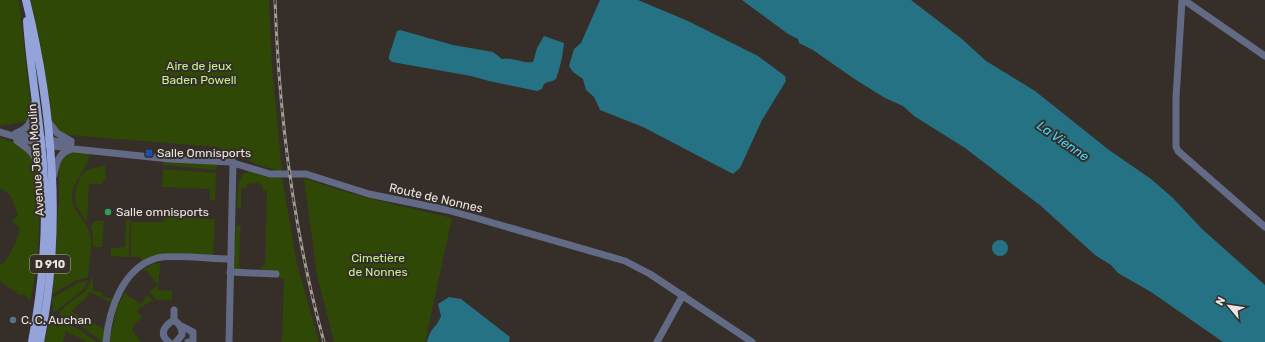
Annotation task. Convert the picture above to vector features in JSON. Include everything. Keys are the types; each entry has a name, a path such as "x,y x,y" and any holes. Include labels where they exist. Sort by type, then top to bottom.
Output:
{"main road":[{"name":"Avenue Jean Moulin","path":"26,0 40,141 44,199 40,293 32,342"},
{"name":"Avenue Jean Moulin","path":"26,0 37,50 49,142 52,186 53,220 48,297 40,342"}],"street":[{"path":"1183,0 1265,56"},
{"path":"1183,0 1176,98 1176,146 1178,150 1215,185 1265,227"},
{"path":"13,134 22,131 31,122 35,96"},
{"name":"Route de Nonnes","path":"46,116 50,125 57,133 77,147"},
{"path":"2,133 13,134 40,141"},
{"path":"2,133 40,141"},
{"path":"2,133 24,146 37,158 44,199"},
{"name":"Route de Nonnes","path":"40,141 93,150 161,158 233,162 270,174 306,174 369,194 447,210 612,256 634,265 752,342"},
{"path":"52,186 56,165 59,158 65,152 77,147"},
{"path":"228,342 233,162"},
{"path":"106,342 108,322 115,300 126,282 142,266 158,258 230,259"},
{"path":"230,272 276,274"},
{"path":"657,342 682,296"},
{"path":"174,310 174,320 181,326 190,330 186,339 176,342"},
{"path":"169,342 163,333 164,327 174,320"},
{"path":"181,326 186,339"}],"green space":[{"path":"0,0 19,0 31,110 29,121 0,126"},
{"name":"Aire de jeux Baden Powell","path":"31,0 269,0 272,68 282,172 258,165 218,147 69,136 59,130 54,124 49,112"},
{"path":"0,138 14,142 27,150 33,158 37,169 39,186 38,251 30,301 24,294 20,295 0,281 0,264 2,265 11,252 20,228 12,222 18,214 10,195 0,188"},
{"path":"73,152 90,154 86,165 74,186 72,198 77,213 86,225 90,234 91,249 88,277 77,280 52,294 59,199 59,167 63,157"},
{"path":"163,162 217,165 217,170 163,165"},
{"path":"105,165 106,180 103,180 102,184 89,184 87,222 75,204 76,187 81,176 87,170"},
{"path":"163,169 216,173 215,200 210,200 210,189 162,187"},
{"path":"251,172 269,178 282,178 297,264 319,342 282,342 284,279 278,278 278,276 261,268 261,266 265,266 267,191 263,191 263,187 259,183 248,184 245,188 241,188 241,208 237,208 238,183 244,173"},
{"name":"Cimetière de Nonnes","path":"304,178 396,205 452,218 425,342 334,342 317,275"},
{"path":"167,217 215,219 213,255 166,254 157,255 142,262 141,257 131,257 131,222 163,222 163,219"},
{"path":"126,220 130,220 129,257 111,256 111,248 125,247"},
{"path":"95,221 104,221 102,247 93,247 91,226"},
{"path":"237,225 243,226 240,228 239,266 241,269 234,269"},
{"path":"164,262 160,263 158,290 172,291 172,300 157,300 149,292 158,285 146,270 142,271 153,264"},
{"path":"93,278 93,291 102,292 102,297 112,298 110,302 90,292 89,295 76,306 72,312 104,329 103,342 85,329 59,315 66,305 86,290 91,279"},
{"path":"88,280 83,290 53,313 52,298 78,283"},
{"path":"127,289 126,294 141,304 147,295 153,300 137,310 142,318 135,323 132,330 141,342 109,342 117,307"},
{"path":"54,318 76,328 97,342 87,342 66,331 63,342 44,342 50,321"}],"water":[{"path":"600,0 638,0 688,21 758,56 785,76 786,81 762,120 740,168 733,174 643,127 600,110 594,97 586,90 583,79 573,72 569,66 574,49 581,43"},
{"name":"La Vienne","path":"742,0 911,0 962,39 986,61 1035,91 1109,150 1151,179 1173,198 1202,229 1265,285 1265,342 1223,342 1151,292 1118,273 1111,265 1095,255 1041,206 965,148 914,116 903,106 885,98 813,50 799,43 798,39 788,34"},
{"path":"400,30 453,45 493,52 502,59 526,62 533,62 537,48 544,36 564,43 556,79 544,84 542,89 537,91 471,76 392,62 389,59 389,56 397,31"},
{"path":"997,240 1003,240 1008,245 1006,254 1003,256 997,256 992,251 992,245"},
{"path":"449,297 461,299 510,337 509,342 427,342 430,333 441,316 438,304"}],"railway":[{"path":"275,0 280,87 289,172 304,258 324,342"}],"place":[{"name":"Salle Omnisports","path":"149,153"},
{"name":"Salle omnisports","path":"108,212"},
{"name":"C. C. Auchan","path":"13,320"}]}
